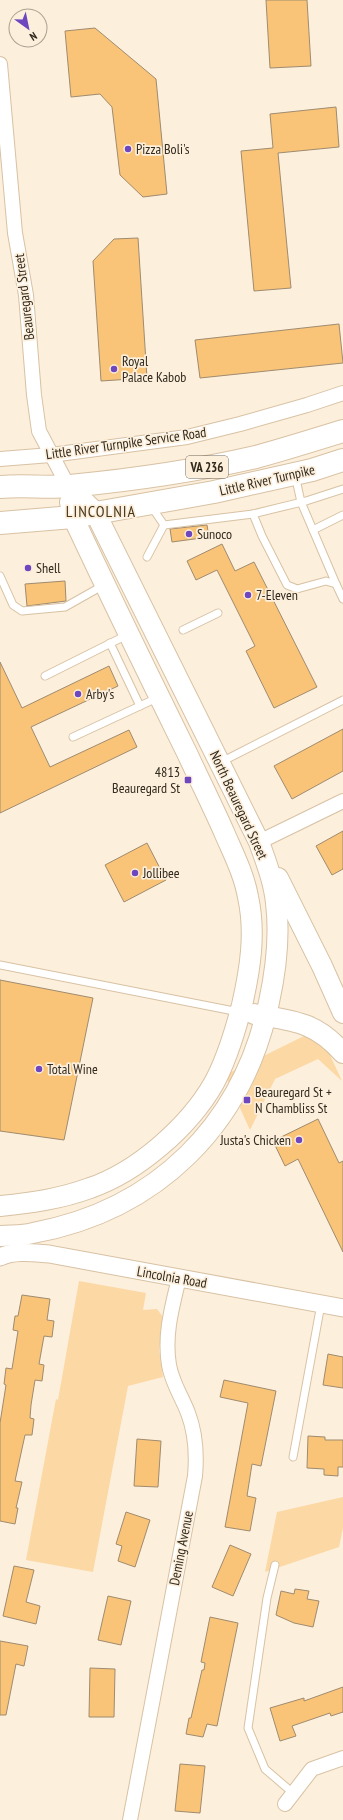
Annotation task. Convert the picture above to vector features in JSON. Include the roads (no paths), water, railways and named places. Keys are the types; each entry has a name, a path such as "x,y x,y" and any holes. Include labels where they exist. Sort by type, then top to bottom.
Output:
{"main road":[{"name":"Little River Turnpike","path":"0,487 68,486 122,480 210,467 257,456 343,431"},
{"name":"Little River Turnpike","path":"0,523 72,517 214,492 294,474 343,460"},
{"name":"Beauregard Street","path":"68,486 95,512"},
{"name":"North Beauregard Street","path":"0,1206 53,1199 91,1188 129,1168 162,1145 186,1121 213,1084 231,1045 248,979 252,946 252,916 246,889 226,836 72,517 68,486"},
{"name":"North Beauregard Street","path":"0,1236 32,1234 96,1215 141,1192 189,1154 205,1137 231,1103 254,1053 266,1016 273,983 278,928 274,891 259,842 95,512"},
{"path":"259,842 322,966 343,1013"},
{"path":"240,1012 288,1019 309,1026 321,1032 334,1042 343,1053"}],"street":[{"name":"Beauregard Street","path":"0,64 15,233 26,295 34,395 39,431 50,455 68,486"},
{"name":"Little River Turnpike Service Road","path":"0,459 50,455 187,437 270,416 343,393"},
{"path":"259,842 343,801"},
{"name":"Lincolnia Road","path":"0,1257 24,1252 50,1254 343,1308"},
{"name":"Deming Avenue","path":"130,1820 195,1476 195,1433 188,1412 176,1386 170,1366 167,1346 168,1325 179,1278"},
{"path":"289,1799 312,1769 343,1758"}],"lane":[{"path":"294,474 301,502 343,599"},
{"path":"164,526 253,514 343,490"},
{"path":"149,503 164,526"},
{"path":"253,514 262,536 287,585 297,589 326,581 336,584"},
{"path":"313,530 343,515"},
{"path":"147,557 164,526"},
{"path":"0,576 13,605 22,611 65,607 105,584"},
{"path":"183,630 218,613"},
{"path":"45,676 129,634"},
{"path":"110,643 140,706"},
{"path":"73,737 159,697"},
{"path":"220,763 343,700"},
{"path":"0,965 240,1012"},
{"path":"293,1457 321,1304"},
{"path":"275,1565 267,1598 248,1728 265,1769 289,1799"}],"place":[{"name":"Pizza Boli's","path":"128,149"},
{"name":"Royal Palace Kabob","path":"114,369"},
{"name":"Sunoco","path":"189,534"},
{"name":"Shell","path":"28,568"},
{"name":"7-Eleven","path":"248,595"},
{"name":"Arby's","path":"78,694"},
{"name":"4813 Beauregard St","path":"188,780"},
{"name":"Jollibee","path":"135,873"},
{"name":"Total Wine","path":"39,1069"},
{"name":"Beauregard St + N Chambliss St","path":"247,1100"},
{"name":"Justa's Chicken","path":"299,1140"}],"district":[{"name":"LINCOLNIA","path":"101,511"}]}
